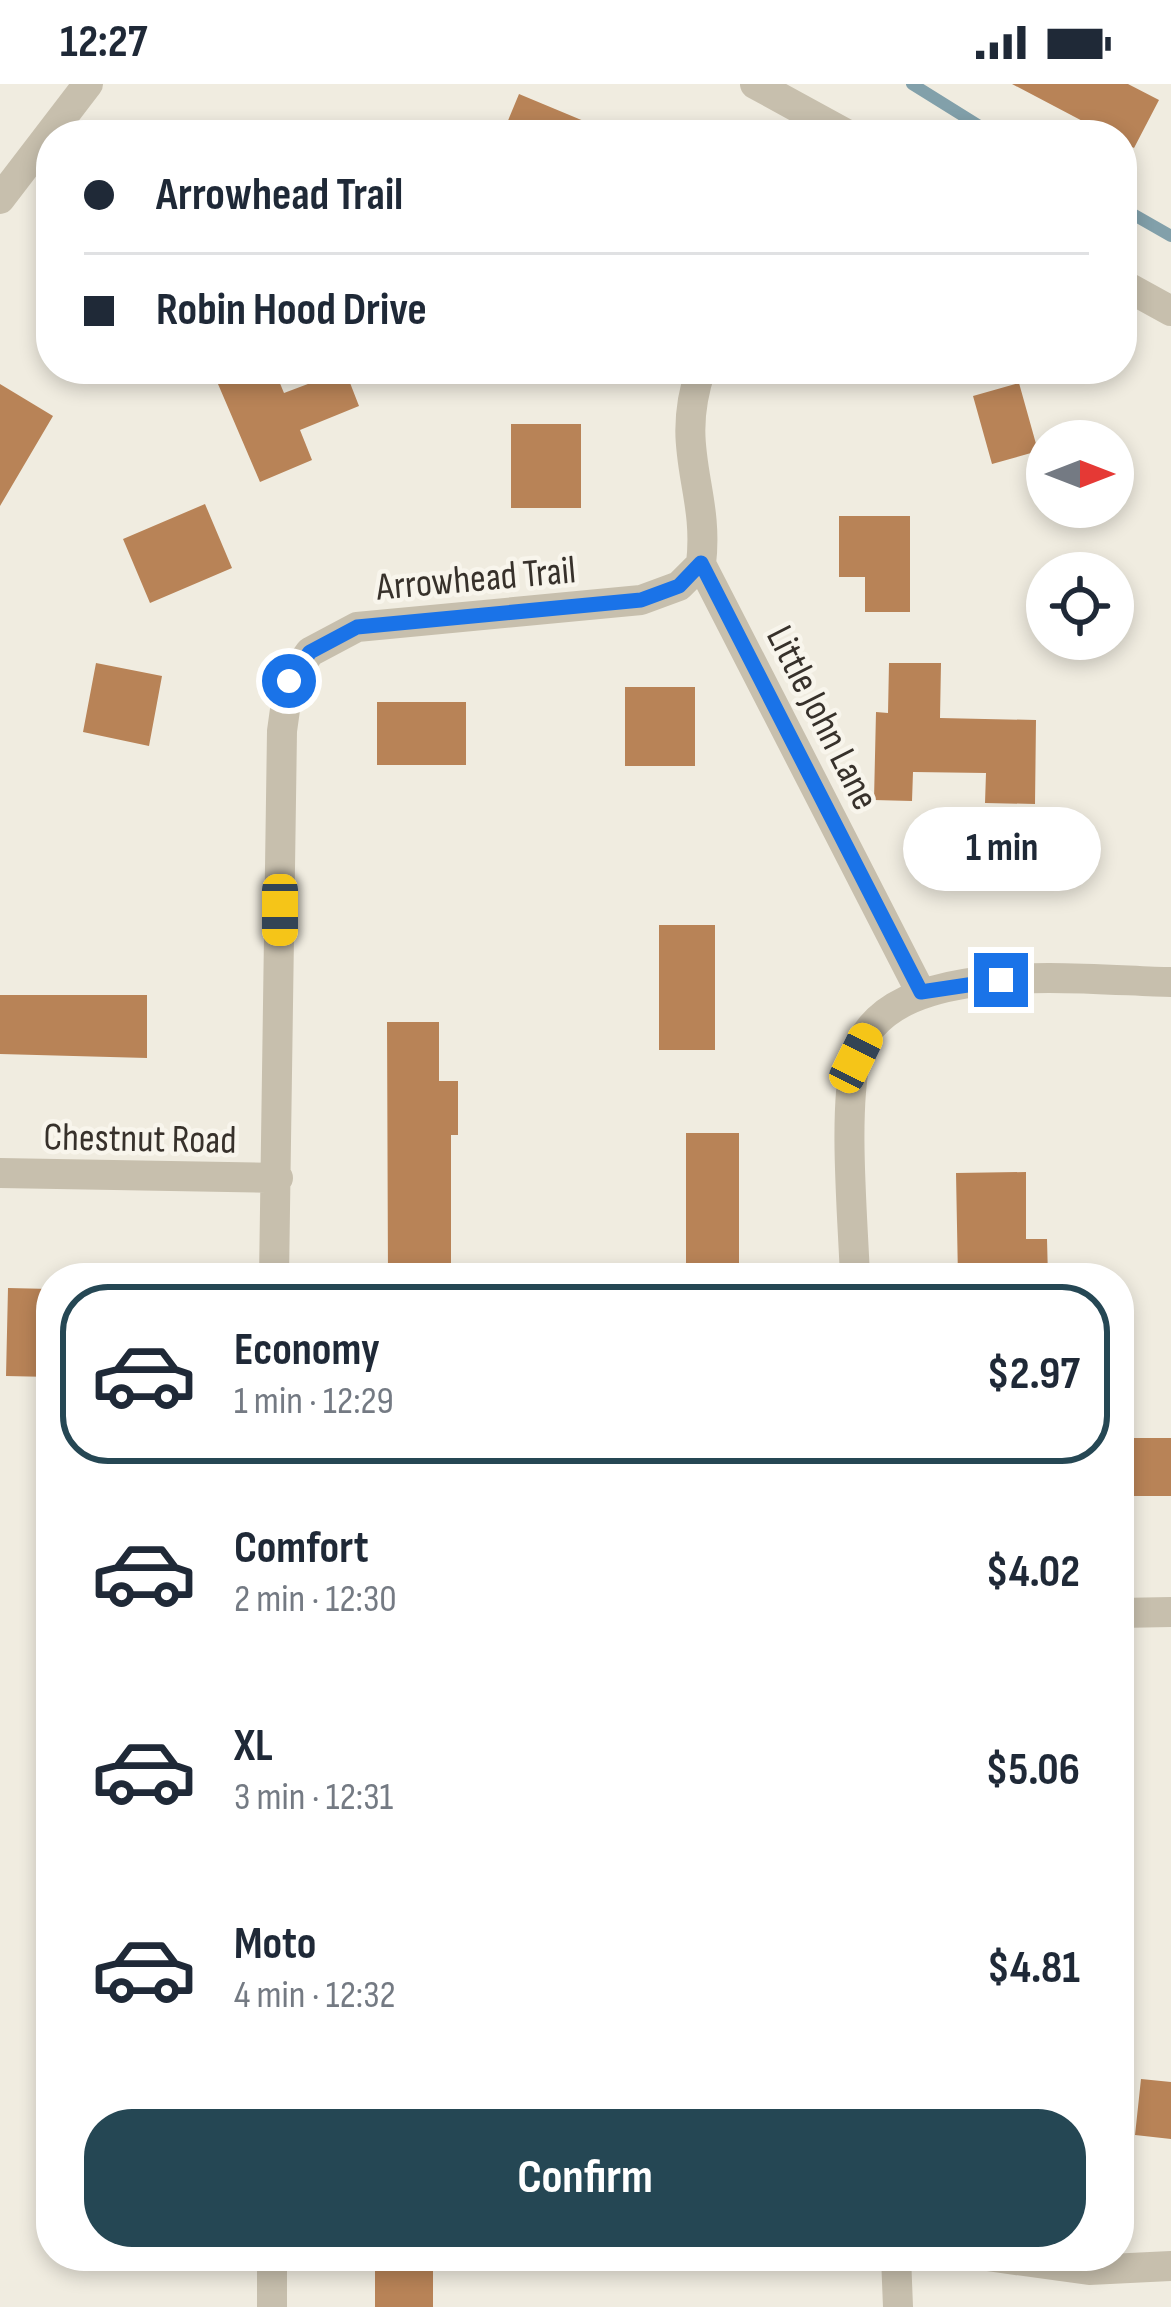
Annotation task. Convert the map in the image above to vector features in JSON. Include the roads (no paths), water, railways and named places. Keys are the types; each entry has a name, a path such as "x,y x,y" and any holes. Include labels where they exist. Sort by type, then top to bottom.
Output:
{"street":[{"path":"60,120 88,84"},
{"path":"754,84 790,120"},
{"path":"0,199 36,152"},
{"path":"1137,292 1171,311"},
{"name":"Little John Lane","path":"695,384 688,406 690,476 706,524 701,563 921,992"},
{"name":"Arrowhead Trail","path":"275,1263 282,731 289,681 310,652 357,627 641,600 679,586 701,563"},
{"path":"855,1263 856,1058 876,1017 921,992 1001,980 1171,982"},
{"name":"Chestnut Road","path":"0,1173 278,1178"},
{"path":"1134,1613 1171,1612"},
{"path":"1134,2268 1171,2266"},
{"path":"272,2271 272,2307"},
{"path":"897,2271 898,2307"}],"waterway":[{"path":"912,84 970,120"},
{"path":"1137,217 1171,236"}]}
